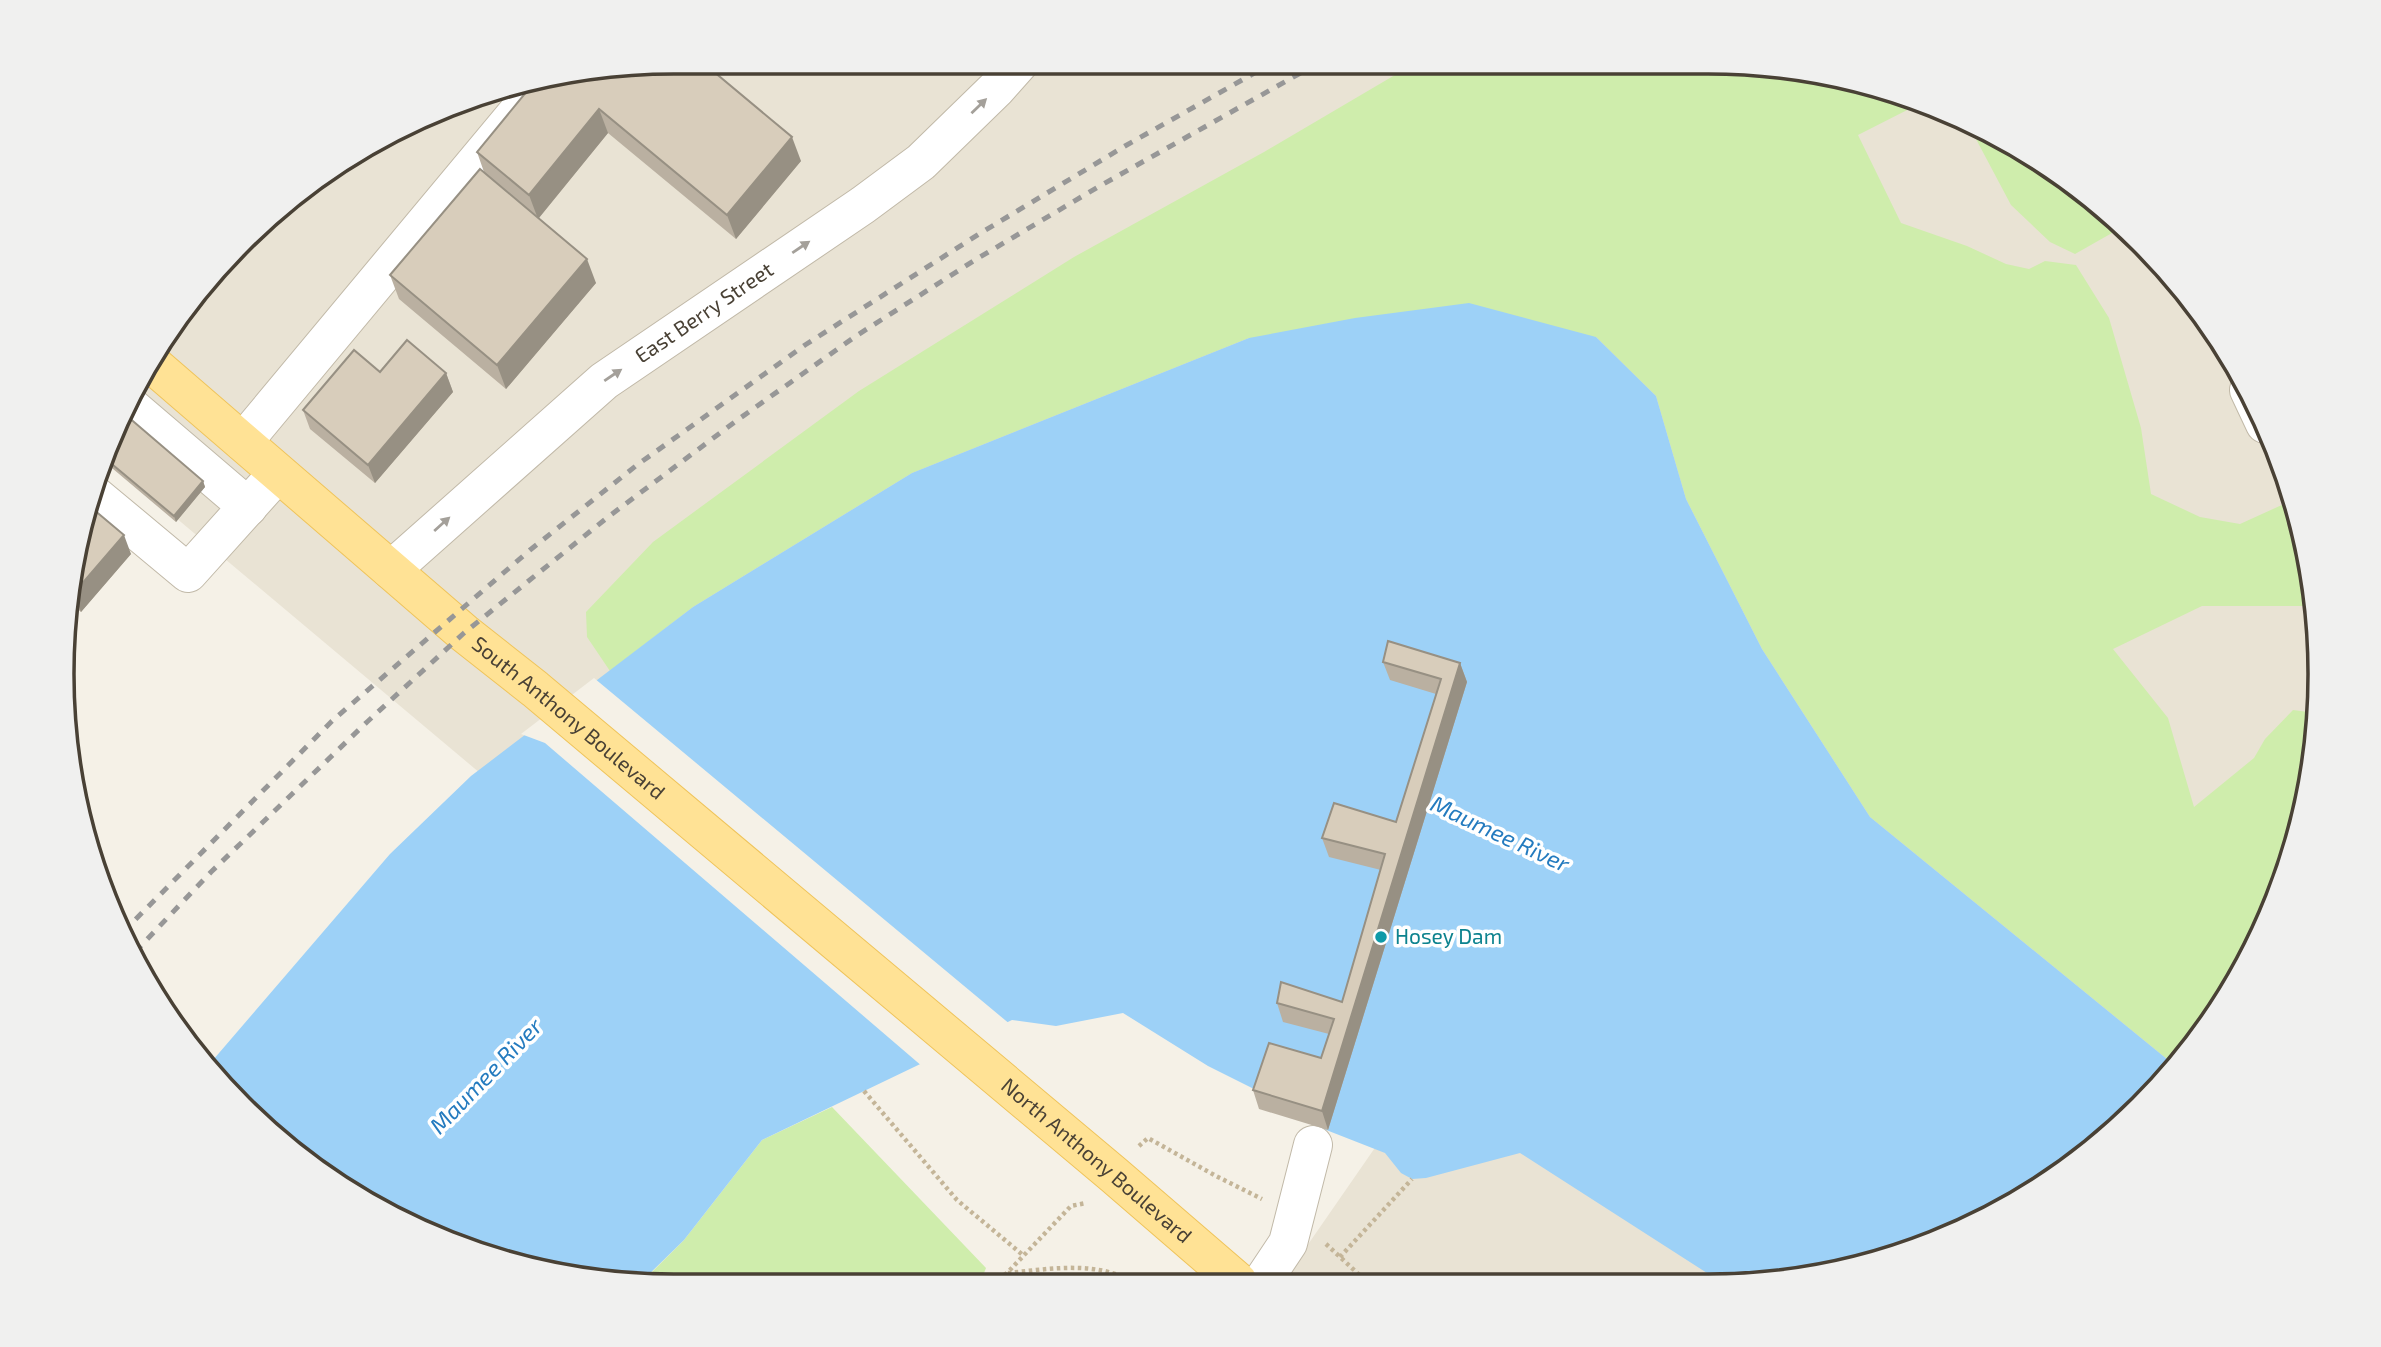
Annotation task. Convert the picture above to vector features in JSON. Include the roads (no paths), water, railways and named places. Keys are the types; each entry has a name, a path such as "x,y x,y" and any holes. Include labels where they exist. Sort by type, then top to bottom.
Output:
{"main road":[{"name":"South Anthony Boulevard","path":"157,368 464,633 535,689 986,1069"},
{"name":"North Anthony Boulevard","path":"986,1069 1229,1274"}],"street":[{"name":"East Berry Street","path":"391,570 604,381 863,205 921,162 1009,74"},
{"path":"243,442 536,90"},
{"path":"140,421 182,459 248,507"},
{"path":"104,483 138,511 188,573 277,474"},
{"path":"1267,1274 1288,1243 1313,1146"}],"water":[{"name":"Maumee River","path":"1469,303 1596,337 1656,396 1686,499 1762,649 1870,817 2167,1059 2132,1098 2073,1150 2041,1172 1973,1212 1937,1228 1900,1242 1825,1262 1708,1274 1520,1153 1426,1178 1412,1179 1401,1173 1385,1153 1260,1104 1264,1094 1208,1066 1123,1013 1056,1026 1012,1020 762,1140 684,1240 650,1273 595,1268 518,1253 481,1242 408,1212 373,1193 308,1150 249,1098 214,1059 390,854 471,776 693,607 912,473 1249,338 1355,318"}],"railway":[{"path":"129,926 332,721 530,550 637,465 805,345 979,234 1125,146 1253,74"},
{"path":"140,947 211,872 367,722 464,633 608,517 856,336 975,260 1098,187 1299,74"}],"place":[{"name":"Hosey Dam","path":"1381,937"}]}
